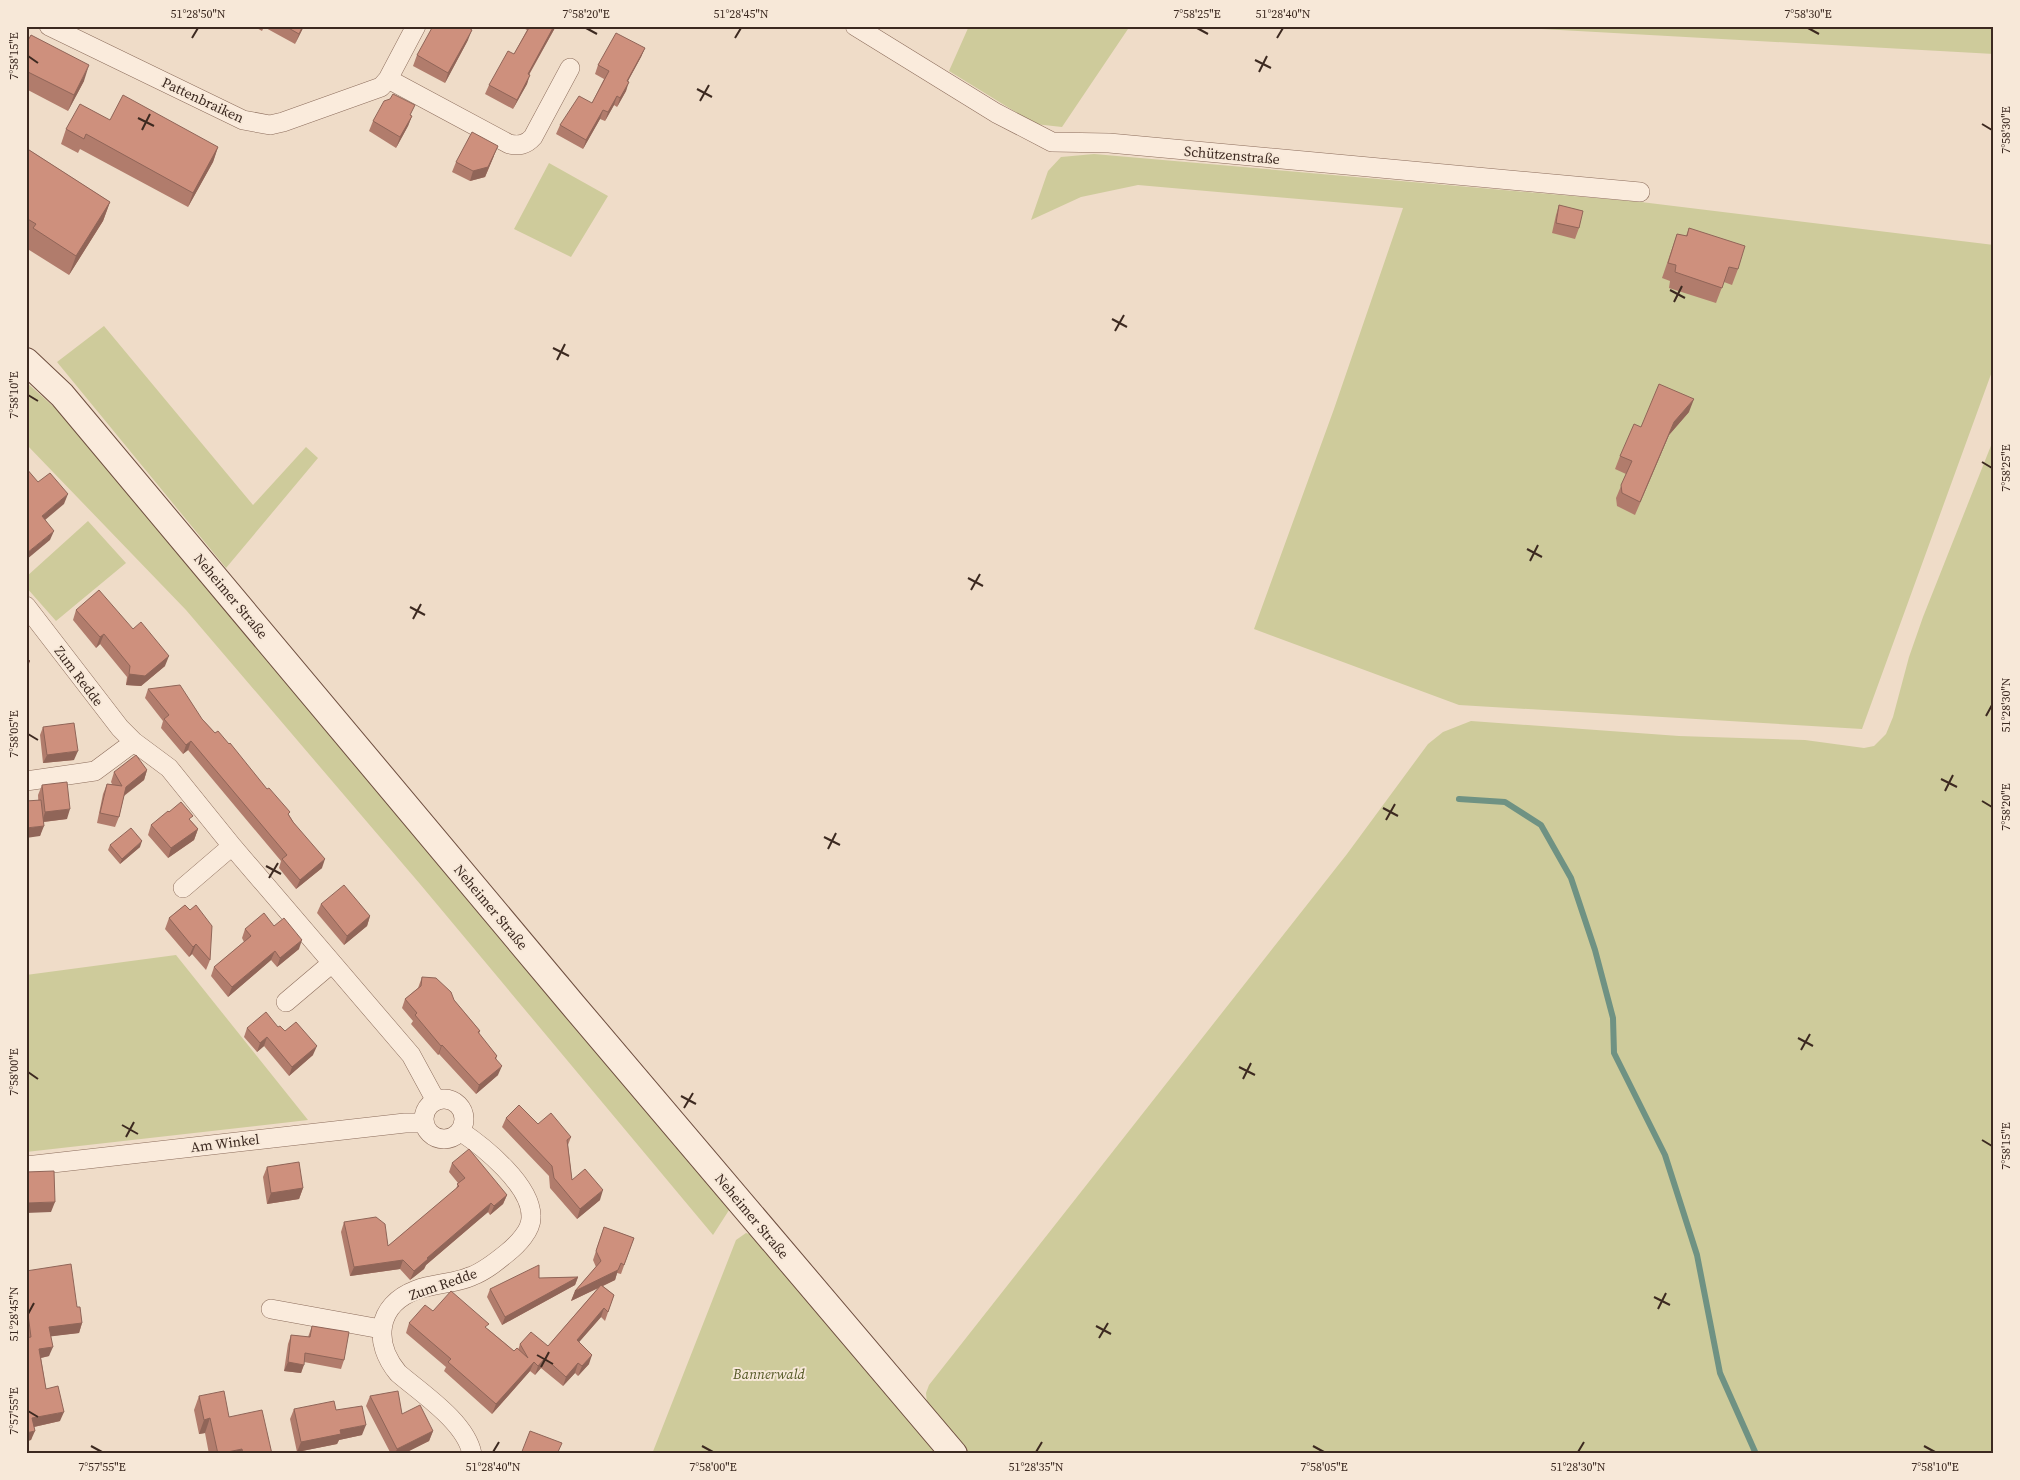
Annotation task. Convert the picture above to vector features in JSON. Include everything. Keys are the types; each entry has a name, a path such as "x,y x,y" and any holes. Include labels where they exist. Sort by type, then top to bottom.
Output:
{"main road":[{"name":"Neheimer Straße","path":"26,361 62,396 573,1005 954,1454"}],"street":[{"name":"Pattenbraiken","path":"49,26 243,120 256,124 270,125 283,122 381,87 388,79"},
{"path":"416,26 388,79 509,144 522,145 533,137 570,68"},
{"name":"Schützenstraße","path":"855,26 996,113 1052,142 1109,143 1640,192"},
{"name":"Zum Redde","path":"26,606 99,704 134,742 169,768 232,846 411,1055 436,1101"},
{"path":"26,781 95,770 134,742"},
{"path":"183,888 232,846"},
{"path":"286,1002 332,963"},
{"path":"436,1101 452,1102 459,1107 463,1115 463,1123 460,1131 454,1136 439,1139 427,1130 424,1122 426,1110 436,1101"},
{"name":"Am Winkel","path":"26,1166 424,1122"},
{"name":"Zum Redde","path":"381,1329 393,1307 405,1296 416,1290 451,1283 473,1276 494,1264 515,1247 525,1234 532,1218 529,1204 522,1191 497,1160 460,1131"},
{"path":"271,1309 381,1329 384,1352 390,1364 455,1422 464,1434 472,1454"}],"green space":[{"path":"969,26 1130,26 1062,127 1035,124 949,71"},
{"path":"1486,26 1994,26 1994,54"},
{"path":"1094,154 1641,202 1994,245 1994,366 1862,729 1459,705 1254,629 1334,409 1403,208 1138,185 1081,197 1031,220 1048,171 1061,157"},
{"path":"549,163 608,196 571,257 514,229"},
{"path":"104,326 253,505 306,447 318,458 226,568 57,362"},
{"path":"26,382 63,415 731,1207 713,1235 420,884 186,610 26,444"},
{"path":"1994,438 1994,1454 966,1454 927,1404 926,1393 929,1385 1347,854 1428,744 1443,732 1471,721 1679,736 1805,740 1864,748 1874,746 1886,734 1893,717 1909,657 1923,617"},
{"path":"88,521 126,563 56,621 26,587 26,577"},
{"path":"176,955 308,1120 26,1152 26,975"},
{"name":"Bannerwald","path":"746,1233 754,1236 939,1454 652,1454 736,1240"}],"building":[{"path":"285,26 303,26 299,34"},
{"path":"433,26 466,26 472,30 448,73 417,55"},
{"path":"530,26 554,26 528,74 530,75 517,100 489,85 508,51 514,54"},
{"path":"616,33 645,48 620,98 617,96 608,112 603,110 586,140 560,125 579,96 592,103 609,71 598,65"},
{"path":"31,35 89,65 74,95 26,71 26,44"},
{"path":"393,94 415,105 410,115 412,116 400,137 373,121 384,101 390,99"},
{"path":"123,95 218,147 193,193 86,134 84,139 66,129 80,104 110,120"},
{"path":"472,132 498,146 488,167 473,171 456,162"},
{"path":"26,148 110,202 76,256 33,228 36,224 26,218"},
{"path":"1559,205 1583,211 1579,228 1556,223"},
{"path":"1689,228 1745,246 1738,269 1729,267 1722,288 1675,272 1676,265 1668,263 1677,234 1687,236"},
{"path":"1659,384 1694,399 1674,422 1640,502 1622,493 1621,485 1632,461 1620,456 1634,424 1641,427"},
{"path":"26,468 38,482 50,473 68,494 42,516 54,531 27,553"},
{"path":"99,590 133,629 141,622 169,656 145,676 129,674 130,666 104,634 100,637 76,610"},
{"path":"26,657 30,661 26,665"},
{"path":"180,685 202,719 215,733 218,731 230,743 267,789 269,788 290,812 288,814 293,822 325,859 300,880 282,859 287,855 191,741 186,745 164,719 169,715 148,689"},
{"path":"74,723 78,751 47,755 43,727"},
{"path":"136,755 147,770 126,787 119,817 100,813 107,784 122,786 114,772"},
{"path":"67,782 70,809 45,812 42,785"},
{"path":"41,800 44,826 26,828 26,801"},
{"path":"181,802 193,816 189,819 198,829 171,848 151,825"},
{"path":"131,828 142,841 122,859 110,845"},
{"path":"344,885 370,916 347,936 321,904"},
{"path":"185,905 190,910 196,905 212,926 210,960 196,944 193,947 169,918"},
{"path":"264,913 274,926 284,918 302,940 280,958 275,951 232,987 214,967 251,936 245,929"},
{"path":"422,977 436,978 451,992 454,1000 480,1031 478,1032 497,1056 495,1058 502,1066 479,1085 441,1046 415,1015 417,1013 405,999 421,986"},
{"path":"266,1012 278,1027 280,1026 285,1031 296,1022 317,1046 292,1067 267,1037 260,1043 247,1028"},
{"path":"519,1105 538,1124 551,1113 571,1137 567,1140 572,1180 585,1169 603,1190 580,1209 554,1178 552,1166 506,1118"},
{"path":"469,1149 507,1195 494,1206 491,1203 414,1271 403,1260 354,1267 344,1222 376,1217 385,1224 388,1246 459,1186 457,1184 465,1178 452,1163"},
{"path":"299,1162 303,1188 271,1193 267,1167"},
{"path":"54,1171 55,1202 26,1203 26,1172"},
{"path":"604,1227 634,1238 624,1265 621,1263 618,1270 575,1291 601,1261 596,1251"},
{"path":"71,1264 77,1307 80,1307 82,1323 49,1327 53,1347 39,1349 46,1389 58,1386 64,1412 32,1418 35,1431 26,1433 26,1338 31,1337 26,1299 26,1271"},
{"path":"539,1265 539,1278 578,1277 505,1317 490,1289"},
{"path":"601,1285 614,1295 608,1312 604,1308 577,1340 592,1355 582,1366 578,1363 566,1377 545,1358 538,1366 534,1362 496,1404 448,1362 451,1359 409,1323 425,1305 433,1311 451,1291 489,1324 485,1327 514,1351 517,1348 528,1358 520,1344 531,1332 548,1346"},
{"path":"312,1326 349,1332 344,1360 305,1353 304,1365 288,1362 291,1335 310,1337"},
{"path":"224,1391 229,1417 262,1410 272,1454 243,1454 242,1449 218,1454 210,1418 204,1420 199,1396"},
{"path":"398,1391 402,1414 420,1405 433,1431 397,1449 370,1396"},
{"path":"334,1401 336,1410 362,1406 366,1425 340,1430 341,1434 301,1442 294,1409"},
{"path":"530,1431 562,1443 557,1454 521,1454"}],"waterway":[{"path":"1459,799 1505,802 1541,825 1571,878 1595,950 1613,1018 1614,1053 1665,1155 1697,1255 1720,1373 1756,1454"}]}
